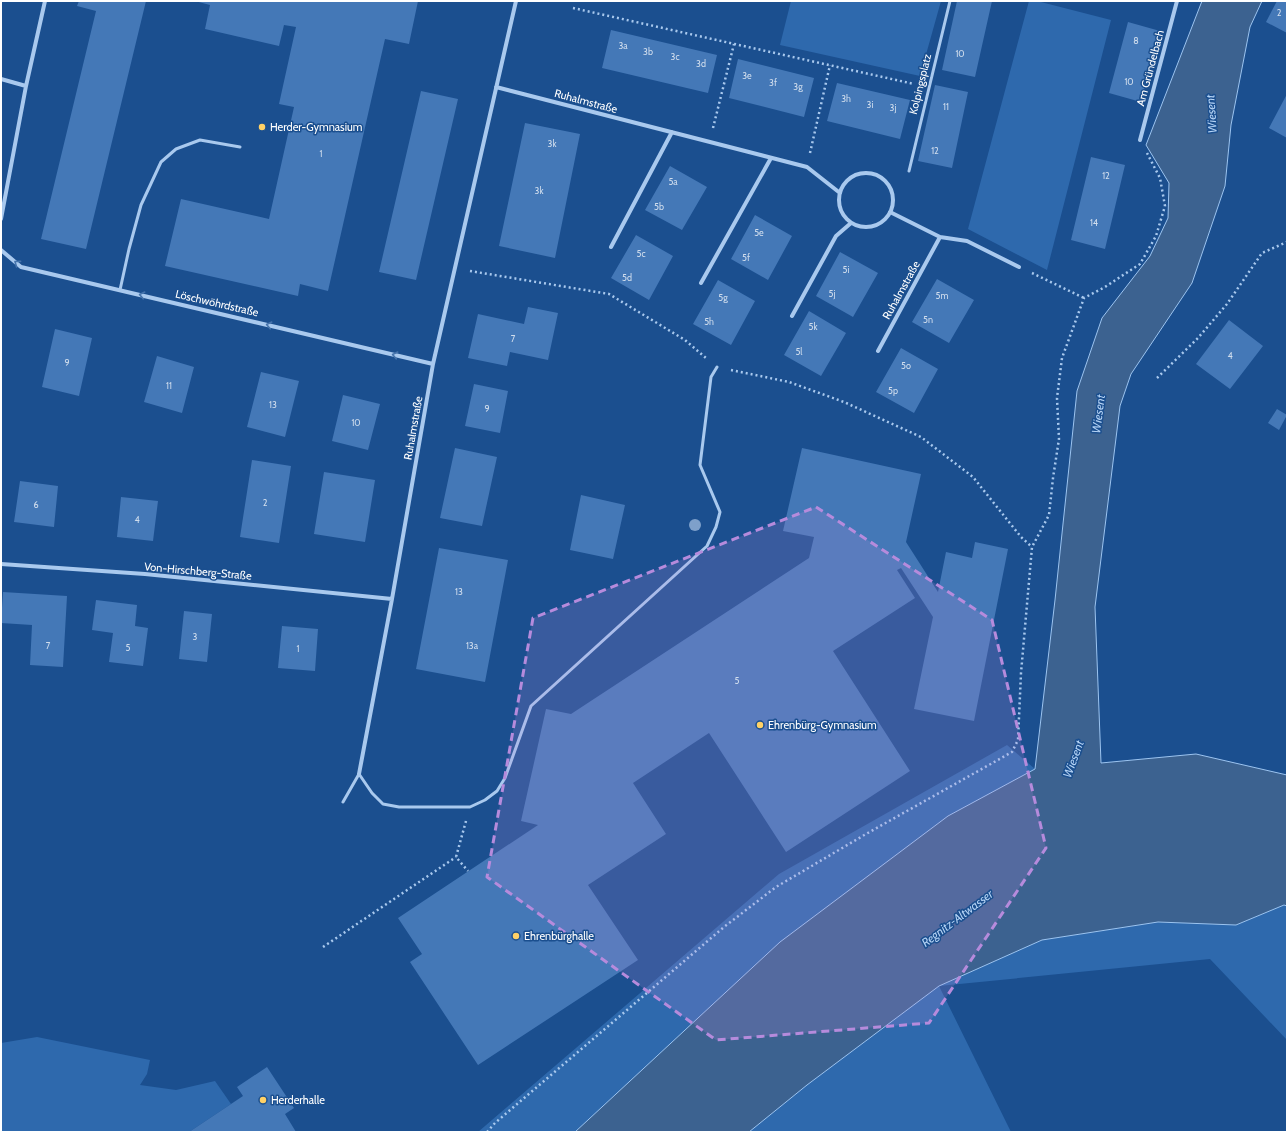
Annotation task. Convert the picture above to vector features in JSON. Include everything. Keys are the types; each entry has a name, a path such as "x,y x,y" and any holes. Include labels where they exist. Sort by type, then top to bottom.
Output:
{"street":[{"path":"1,220 26,86 45,1"},
{"name":"Ruhalmstraße","path":"359,774 392,599 433,364 456,269 516,1"},
{"name":"Am Gründelbach","path":"1140,140 1177,1"},
{"path":"1,79 26,86"},
{"name":"Ruhalmstraße","path":"496,87 807,167 840,193"},
{"path":"611,247 672,132"},
{"path":"701,283 771,158"},
{"path":"857,175 873,175 882,179 888,185 892,193 893,202 890,212 884,220 876,225 859,227 850,223 840,210 840,193 843,185 857,175"},
{"path":"890,212 940,237 967,242 1019,267"},
{"path":"792,316 836,236 850,223"},
{"name":"Ruhalmstraße","path":"878,351 940,237"},
{"name":"Löschwöhrdstraße","path":"1,250 21,266 433,364"},
{"name":"Von-Hirschberg-Straße","path":"1,564 145,574 392,599"}],"lane":[{"name":"Kolpingsplatz","path":"909,170 950,1"},
{"path":"120,290 129,249 142,205 161,162 176,149 200,140 240,147"},
{"path":"343,802 359,774 372,793 384,804 399,807 470,807 485,800 497,790 505,778 531,706 707,546 716,528 720,512 700,464 711,377 717,367"}],"path":[{"path":"573,8 915,84"},
{"path":"709,142 734,44"},
{"path":"807,167 830,66"},
{"path":"487,1132 494,1123 724,927 776,887 866,834 926,802 1012,752 1018,740 1021,673 1032,547 1049,515 1059,439 1057,398 1062,358 1084,298 1105,287 1140,264 1156,236 1165,206 1160,178 1140,140"},
{"path":"1157,378 1198,338 1222,310 1262,253 1287,242"},
{"path":"1019,267 1084,298"},
{"path":"456,269 609,294 685,340 717,367 789,382 844,402 921,437 973,477 1021,537 1032,547"},
{"path":"323,947 456,857 470,807"},
{"path":"456,857 468,871"}],"highlighted area":[{"path":"816,507 992,620 1046,848 929,1023 716,1040 487,877 533,618"}],"shaded area":[{"path":"791,1 941,1 920,76 780,45"},
{"path":"1029,1 1037,1 1111,20 1047,270 968,229"},
{"path":"1007,745 1035,769 948,816 780,942 575,1132 478,1132 779,874"},
{"path":"1284,905 1287,906 1287,1040 1210,959 939,986 1042,940 1158,922 1236,925"},
{"path":"939,986 1011,1132 749,1132 807,1085"},
{"path":"37,1037 150,1060 147,1074 140,1085 176,1090 215,1081 231,1104 189,1132 1,1132 1,1043"}],"water":[{"path":"1202,1 1262,1 1250,27 1231,125 1225,186 1192,283 1131,374 1120,406 1095,607 1101,763 1196,754 1287,775 1287,906 1284,905 1236,925 1158,922 1042,940 939,986 807,1085 749,1132 575,1132 780,942 948,816 1035,769 1055,600 1077,391 1102,318 1150,256 1168,218 1169,183 1146,145"}],"building":[{"path":"79,1 146,1 86,249 41,239 96,11 77,6"},
{"path":"195,1 418,1 409,44 385,39 328,291 300,284 298,296 165,266 181,199 269,219 294,107 279,104 296,27 284,25 279,46 205,29 210,5"},
{"path":"957,1 992,1 975,77 942,70"},
{"path":"1277,1 1287,1 1287,33 1266,22"},
{"path":"1128,22 1160,31 1141,102 1109,93"},
{"path":"611,30 717,55 708,93 602,68"},
{"path":"738,59 814,78 804,117 729,98"},
{"path":"837,83 910,100 900,139 827,121"},
{"path":"935,85 968,92 952,168 918,161"},
{"path":"421,91 458,99 416,280 379,272"},
{"path":"1287,94 1287,138 1269,128"},
{"path":"525,123 580,134 555,258 499,246"},
{"path":"1091,157 1125,165 1105,249 1071,240"},
{"path":"670,166 707,187 682,230 645,210"},
{"path":"755,215 792,236 768,280 731,259"},
{"path":"636,235 673,256 649,300 611,278"},
{"path":"840,252 878,273 853,317 816,296"},
{"path":"937,279 974,300 949,343 912,322"},
{"path":"718,280 755,301 731,345 693,324"},
{"path":"528,307 558,313 548,360 510,352 507,366 468,358 478,314 524,324"},
{"path":"809,311 846,333 821,376 784,355"},
{"path":"1229,320 1263,346 1230,389 1196,364"},
{"path":"55,329 92,338 79,396 42,387"},
{"path":"901,348 938,369 914,413 876,392"},
{"path":"157,356 194,367 182,413 144,402"},
{"path":"261,372 299,381 285,437 247,427"},
{"path":"474,384 508,391 500,433 465,426"},
{"path":"343,395 380,404 368,450 332,441"},
{"path":"1277,409 1287,415 1279,430 1268,423"},
{"path":"455,448 497,457 482,526 440,518"},
{"path":"802,448 921,474 906,542 938,592 946,552 972,558 975,542 1008,549 974,721 914,709 933,617 901,568 897,570 915,598 833,651 910,771 786,852 709,733 633,783 666,834 588,885 638,960 478,1065 410,962 422,954 398,918 538,825 521,821 546,709 571,714 809,558 814,537 783,531"},
{"path":"252,460 291,466 279,543 240,537"},
{"path":"324,472 375,480 365,542 314,534"},
{"path":"20,481 58,486 54,527 14,522"},
{"path":"581,495 625,505 613,559 570,550"},
{"path":"121,497 158,501 153,541 117,537"},
{"path":"439,548 508,560 485,682 416,669"},
{"path":"3,592 67,596 63,667 30,665 32,625 1,623"},
{"path":"96,600 137,605 135,626 148,628 143,666 109,662 113,633 92,630"},
{"path":"184,611 212,614 207,662 179,659"},
{"path":"282,626 318,629 315,671 278,668"},
{"name":"Herderhalle","path":"267,1067 294,1108 285,1114 296,1132 189,1132 243,1096 237,1087"}],"place":[{"name":"Herder-Gymnasium","path":"262,127"},
{"name":"Ehrenbürg-Gymnasium","path":"760,725"},
{"name":"Ehrenbürghalle","path":"516,936"},
{"name":"Herderhalle","path":"263,1100"}],"water label":[{"name":"Wiesent","path":"1211,114"},
{"name":"Wiesent","path":"1098,414"},
{"name":"Wiesent","path":"1073,759"},
{"name":"Regnitz-Altwasser","path":"957,918"}]}
